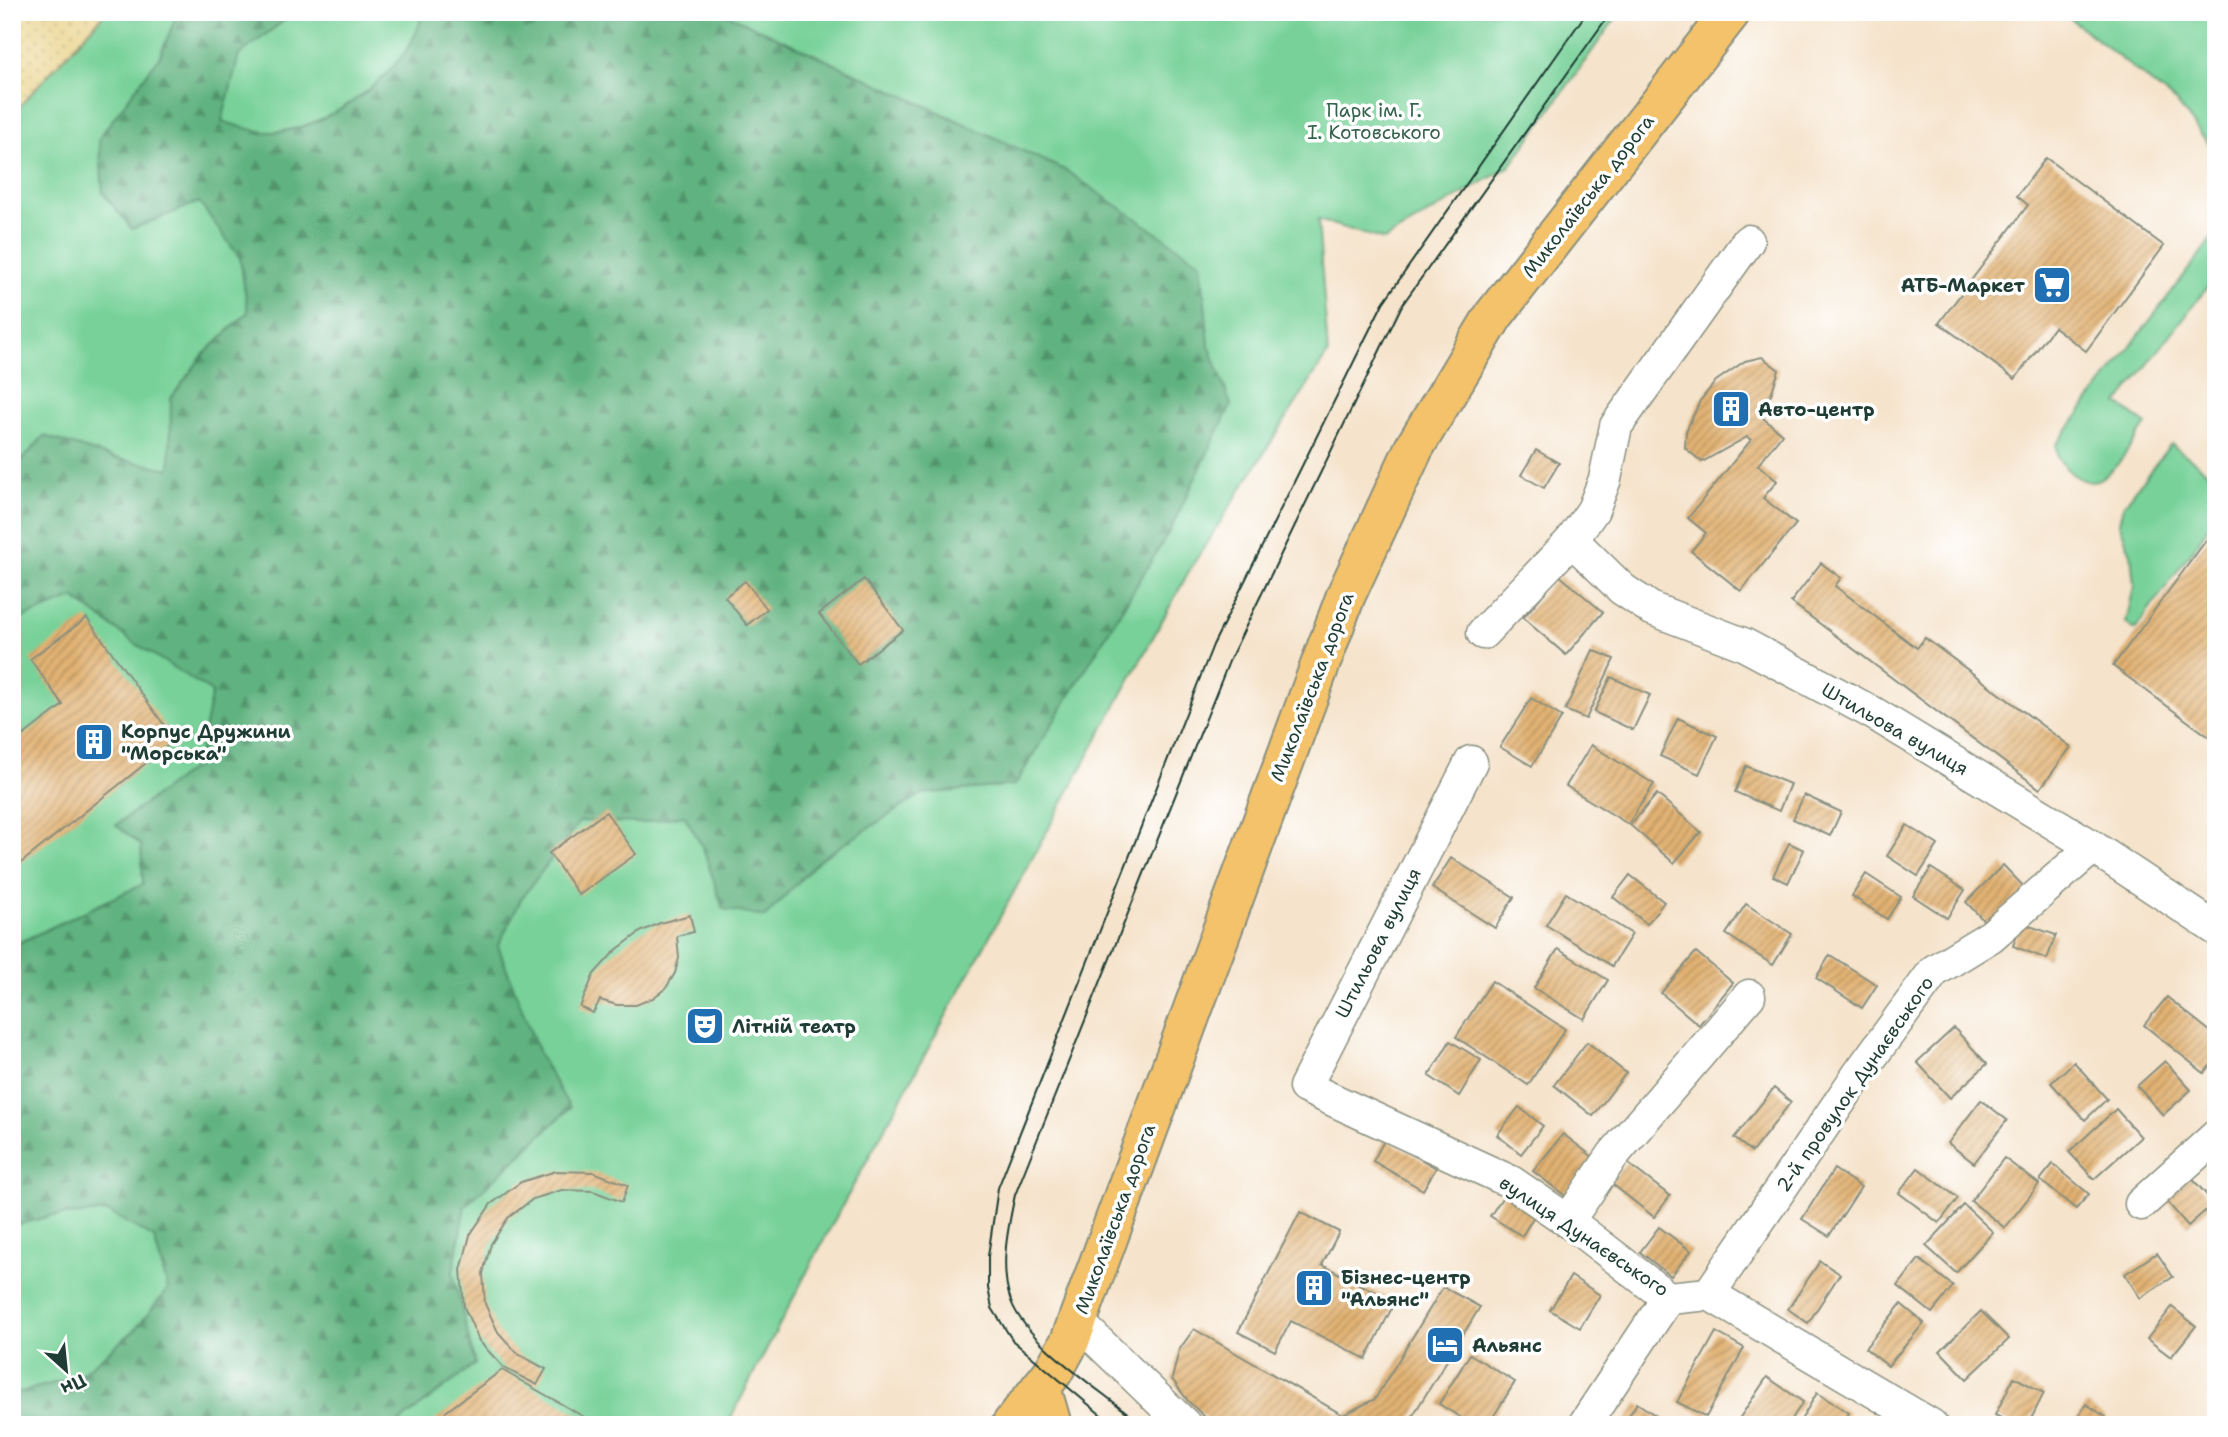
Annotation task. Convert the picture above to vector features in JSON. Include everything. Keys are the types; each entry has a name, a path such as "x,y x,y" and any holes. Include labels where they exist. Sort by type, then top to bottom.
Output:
{"main road":[{"name":"Миколаївська дорога","path":"1011,1425 1057,1366 1077,1322 1346,595 1414,448 1494,315 1731,12"},
{"path":"1041,1387 1052,1425"}],"street":[{"path":"1483,633 1572,540 1597,500 1605,479 1616,426 1748,241"},
{"name":"Штильова вулиця","path":"1572,540 1622,589 1652,609 1743,644 1873,713 2093,848 2216,929"},
{"name":"Штильова вулиця","path":"1305,1087 1471,762"},
{"name":"2-й провулок Дунаєвського","path":"1709,1294 1858,1075 1934,971 1991,936 2093,848"},
{"path":"1568,1221 1613,1155 1749,996"},
{"name":"вулиця Дунаєвського","path":"1305,1087 1511,1182 1568,1221 1668,1298 1709,1294"},
{"path":"2141,1204 2216,1136"},
{"path":"1709,1294 1931,1425"},
{"path":"1584,1425 1668,1298"},
{"path":"1077,1322 1185,1425"}],"green space":[{"name":"Парк ім. Г. І. Котовського","path":"106,12 1620,12 1510,166 1384,240 1318,220 1328,353 1192,566 829,1230 727,1425 12,1425 12,114"},
{"path":"178,12 295,12 239,55 222,121 270,132 316,122 364,93 386,75 403,55 416,33 422,12 722,12 1065,170 1201,263 1209,345 1231,405 1169,532 1015,785 922,794 819,860 765,917 723,909 703,848 684,815 642,823 580,821 521,899 498,946 540,1056 570,1108 465,1206 453,1273 475,1364 396,1425 12,1425 12,1394 77,1377 135,1330 168,1289 154,1238 108,1212 51,1216 12,1226 12,946 143,884 141,845 116,825 197,765 212,692 130,640 74,598 20,619 12,601 12,471 44,436 114,458 170,469 171,398 203,355 248,312 240,258 199,202 132,229 103,193 99,138 160,56"},
{"path":"2062,12 2216,12 2216,153 2177,103"},
{"path":"2216,233 2216,276 2118,403 2146,425 2107,474 2096,480 2085,481 2072,474 2058,458 2056,445"},
{"path":"2171,444 2216,478 2216,517 2135,630 2126,623 2134,586 2131,554 2119,523 2123,506"}],"sand":[{"path":"12,12 106,12 12,114"}],"building":[{"name":"АТБ-Маркет","path":"2046,158 2164,246 2086,351 2054,327 2015,379 1939,323 2028,205 2017,196"},
{"path":"1762,357 1779,370 1763,418 1782,434 1758,465 1777,481 1763,498 1796,524 1741,591 1691,551 1706,533 1688,518 1751,440 1747,437 1702,462 1685,448 1686,431 1700,401 1716,381 1745,361"},
{"path":"1536,450 1559,463 1544,488 1521,475"},
{"path":"2216,527 2216,742 2113,666"},
{"path":"1821,563 1841,578 1835,586 1917,648 1925,638 2071,747 2040,789 1791,602"},
{"path":"1559,575 1603,612 1566,655 1523,618"},
{"path":"864,579 903,630 858,664 819,614"},
{"path":"745,581 767,609 747,625 725,597"},
{"name":"Корпус Дружини \"Морська\"","path":"87,618 175,740 12,870 12,744 63,705 30,659"},
{"path":"1593,650 1614,659 1586,719 1565,710"},
{"path":"1611,677 1650,695 1633,730 1594,712"},
{"path":"1531,698 1562,717 1532,766 1500,747"},
{"path":"1678,718 1717,736 1699,774 1660,756"},
{"path":"1591,745 1654,784 1628,824 1566,786"},
{"path":"1746,766 1790,784 1779,811 1735,792"},
{"path":"1657,794 1701,832 1674,863 1630,825"},
{"path":"1804,795 1841,812 1830,836 1793,819"},
{"path":"606,812 636,854 579,895 549,853"},
{"path":"1907,825 1938,845 1918,876 1887,856"},
{"path":"1789,843 1804,850 1788,883 1773,876"},
{"path":"1451,858 1514,897 1495,928 1432,888"},
{"path":"2003,865 2027,890 1989,926 1966,902"},
{"path":"1931,868 1965,890 1947,918 1913,896"},
{"path":"1866,874 1901,897 1887,919 1852,896"},
{"path":"1630,875 1664,902 1647,924 1613,897"},
{"path":"1566,893 1632,934 1612,966 1546,925"},
{"path":"1746,904 1792,934 1773,965 1726,934"},
{"path":"690,915 694,932 677,936 679,958 675,973 666,988 653,998 636,1005 617,1005 600,1000 593,1013 580,1007 594,974 615,951 640,932"},
{"path":"2021,923 2056,935 2047,959 2013,946"},
{"path":"1558,949 1608,980 1584,1019 1534,988"},
{"path":"1696,952 1733,983 1699,1025 1661,993"},
{"path":"1830,955 1877,985 1862,1008 1816,978"},
{"path":"1492,981 1565,1029 1528,1085 1456,1037"},
{"path":"2167,997 2216,1036 2216,1059 2204,1073 2144,1025"},
{"path":"1954,1028 1987,1064 1950,1098 1917,1062"},
{"path":"1450,1041 1481,1060 1459,1096 1429,1076"},
{"path":"1587,1042 1626,1073 1593,1116 1554,1085"},
{"path":"2165,1061 2191,1090 2163,1115 2137,1086"},
{"path":"2074,1062 2107,1099 2085,1120 2051,1083"},
{"path":"1774,1088 1791,1102 1752,1152 1734,1138"},
{"path":"1981,1100 2007,1120 1974,1163 1948,1143"},
{"path":"1519,1107 1543,1126 1521,1154 1497,1135"},
{"path":"2116,1109 2141,1137 2094,1179 2069,1152"},
{"path":"1563,1134 1598,1161 1568,1198 1533,1171"},
{"path":"1385,1139 1436,1168 1423,1190 1373,1161"},
{"path":"2004,1158 2039,1184 2005,1228 1971,1201"},
{"path":"1626,1162 1670,1196 1654,1217 1611,1183"},
{"path":"2053,1164 2089,1194 2076,1209 2040,1180"},
{"path":"1918,1168 1958,1198 1939,1223 1899,1193"},
{"path":"1834,1169 1861,1187 1829,1236 1802,1219"},
{"path":"556,1171 593,1172 628,1185 622,1202 593,1191 562,1190 533,1199 508,1218 491,1244 483,1273 485,1304 498,1332 518,1354 546,1369 537,1385 504,1368 479,1341 464,1307 461,1270 470,1235 491,1204 521,1182"},
{"path":"2188,1174 2214,1203 2188,1226 2162,1196"},
{"path":"1506,1192 1537,1211 1522,1236 1490,1216"},
{"path":"1964,1205 1993,1232 1956,1273 1926,1246"},
{"name":"Бізнес-центр \"Альянс\"","path":"1300,1212 1339,1232 1322,1265 1395,1302 1366,1359 1291,1321 1275,1351 1238,1332"},
{"path":"1659,1227 1691,1251 1671,1276 1640,1252"},
{"path":"2157,1253 2173,1277 2140,1298 2125,1274"},
{"path":"1919,1259 1953,1286 1932,1313 1898,1286"},
{"path":"1820,1261 1840,1274 1808,1323 1788,1309"},
{"path":"1571,1276 1600,1295 1580,1328 1550,1310"},
{"path":"1443,1287 1480,1307 1407,1425 1213,1425 1188,1401 1172,1379 1179,1350 1194,1329 1343,1415 1375,1399"},
{"path":"1901,1304 1924,1323 1888,1366 1865,1348"},
{"path":"2172,1307 2196,1326 2171,1357 2147,1339"},
{"path":"1981,1311 2009,1339 1967,1379 1940,1351"},
{"path":"1716,1332 1744,1348 1706,1417 1677,1402"},
{"path":"1470,1354 1515,1382 1488,1425 1473,1425 1439,1404"},
{"path":"502,1370 598,1425 428,1425"},
{"path":"1767,1377 1803,1402 1788,1425 1735,1425"},
{"path":"2014,1377 2044,1393 2028,1425 2014,1425 1995,1415"},
{"path":"1817,1393 1849,1413 1842,1425 1798,1425"},
{"path":"1637,1403 1670,1425 1623,1425"},
{"path":"2086,1404 2106,1417 2102,1425 2073,1425"}],"tram line":[{"path":"1113,1425 1013,1341 992,1308 988,1288 988,1256 998,1188 1213,645 1383,303 1587,12"},
{"path":"1142,1425 1069,1368 1020,1318 1007,1288 1005,1262 1015,1195 1230,659 1402,305 1611,12"}],"place":[{"name":"АТБ-Маркет","path":"2052,285"},
{"name":"Авто-центр","path":"1731,409"},
{"name":"Корпус Дружини \"Морська\"","path":"94,742"},
{"name":"Літній театр","path":"705,1026"},
{"name":"Бізнес-центр \"Альянс\"","path":"1314,1288"},
{"name":"Альянс","path":"1445,1345"}]}
